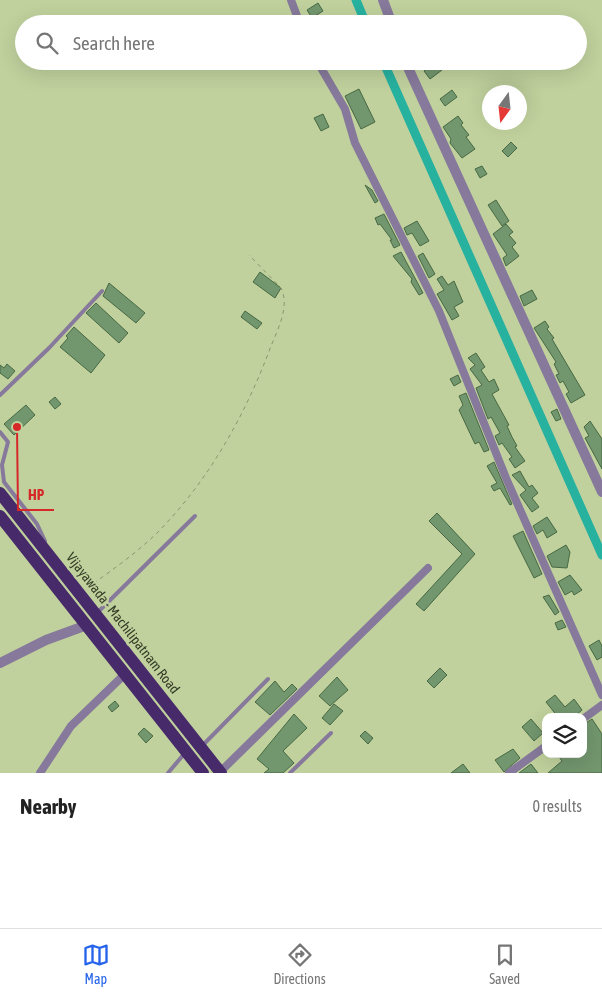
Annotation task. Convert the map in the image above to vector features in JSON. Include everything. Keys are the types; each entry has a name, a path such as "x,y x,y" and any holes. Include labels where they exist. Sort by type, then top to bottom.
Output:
{"highway":[{"name":"Vijayawada - Machilipatnam Road","path":"0,493 221,773"},
{"name":"Vijayawada - Machilipatnam Road","path":"0,516 126,673 203,773"}],"street":[{"path":"291,0 297,15"},
{"path":"383,0 389,15"},
{"path":"321,70 345,109 355,143 439,311 506,478 602,695"},
{"path":"409,70 602,492"},
{"path":"221,773 428,568"},
{"path":"0,663 46,640 86,625"},
{"path":"40,773 71,726 126,673"},
{"path":"587,716 602,705"},
{"path":"508,773 542,749"}],"lane":[{"path":"0,396 49,348 102,291"},
{"path":"0,432 8,442 2,465 4,482 37,524 53,560"},
{"path":"96,614 195,516"},
{"path":"201,747 268,678"},
{"path":"290,773 331,733"},
{"path":"168,773 186,752"}],"path":[{"path":"80,594 118,566 156,534 184,503 202,480 256,385 281,319 285,294 282,288 249,255"}],"building":[{"path":"318,3 323,11 317,15 310,15 307,10"},
{"path":"425,70 442,70 430,79 424,71"},
{"path":"359,89 375,122 361,129 345,96"},
{"path":"452,90 457,97 445,106 440,99"},
{"path":"323,114 329,127 321,131 314,118"},
{"path":"458,116 463,123 461,125 469,135 466,137 475,149 462,158 450,143 451,139 443,127"},
{"path":"511,142 517,148 508,157 502,151"},
{"path":"482,166 487,174 480,178 475,169"},
{"path":"365,185 372,190 378,201 375,203"},
{"path":"496,200 509,221 502,226 488,205"},
{"path":"384,214 400,245 394,248 390,240 392,240 380,224 378,225 375,218"},
{"path":"417,221 429,241 420,246 412,233 407,235 404,228"},
{"path":"506,224 513,232 509,235 516,243 512,247 519,256 506,266 503,258 507,255 493,234"},
{"path":"401,252 423,293 419,295 411,282 412,279 393,256"},
{"path":"423,253 435,274 429,278 418,256"},
{"path":"260,272 281,288 275,298 253,282"},
{"path":"442,276 448,285 454,281 463,302 454,307 459,316 452,320 437,294 444,290 437,279"},
{"path":"109,283 145,313 136,323 103,296"},
{"path":"532,290 537,299 524,306 520,296"},
{"path":"96,303 128,333 119,343 86,313"},
{"path":"245,311 262,323 257,329 241,317"},
{"path":"545,321 549,327 547,329 554,338 552,339 585,395 571,403 566,394 569,392 563,381 560,383 556,375 559,374 554,364 556,362 534,328"},
{"path":"74,327 105,355 91,373 60,347"},
{"path":"476,353 485,367 481,370 489,382 494,379 499,390 492,394 509,425 507,426 517,446 515,447 525,461 515,468 509,459 512,457 502,443 499,445 495,436 500,433 491,417 488,419 476,388 482,385 470,369 475,365 468,358"},
{"path":"7,364 15,371 8,379 0,373 0,365 4,368"},
{"path":"458,375 461,382 454,386 450,379"},
{"path":"466,393 489,450 484,452 479,442 475,444 459,410 463,405 459,396"},
{"path":"55,397 61,404 55,409 49,402"},
{"path":"26,405 35,415 14,435 4,424"},
{"path":"557,409 561,419 556,421 551,412"},
{"path":"590,421 602,439 602,469 585,438 589,436 584,427"},
{"path":"494,462 512,504 510,505 500,488 494,491 491,486 497,483 487,466"},
{"path":"520,471 529,487 532,485 538,493 532,498 539,507 532,512 520,495 526,490 512,475"},
{"path":"437,513 475,554 424,611 416,604 462,554 429,521"},
{"path":"547,517 557,532 547,538 543,530 537,534 533,526"},
{"path":"523,531 542,574 534,578 513,536"},
{"path":"566,545 570,552 567,568 552,567 547,556"},
{"path":"570,575 582,590 574,595 572,591 565,595 558,582"},
{"path":"549,595 559,612 555,615 543,597"},
{"path":"562,620 566,627 558,630 555,623"},
{"path":"599,640 602,646 602,657 597,660 589,646"},
{"path":"440,668 447,675 434,688 427,681"},
{"path":"337,677 348,690 330,706 319,696"},
{"path":"275,681 284,692 292,684 297,689 270,715 255,702"},
{"path":"555,695 565,707 574,699 582,710 579,713 555,713 546,702"},
{"path":"115,701 119,706 112,712 108,707"},
{"path":"334,704 343,711 330,725 322,718"},
{"path":"294,714 307,728 283,751 294,763 283,773 264,773 269,769 257,759"},
{"path":"531,719 542,734 534,741 522,727"},
{"path":"592,719 602,734 602,773 548,773 562,761 560,758 587,758 587,722"},
{"path":"144,728 153,736 146,743 138,734"},
{"path":"365,731 373,738 368,744 360,736"},
{"path":"513,749 520,758 504,772 495,760"},
{"path":"463,764 470,773 451,773"},
{"path":"531,764 538,773 519,773"}],"waterway":[{"path":"356,0 362,15"},
{"path":"387,70 602,555"}],"place":[{"name":"HP","path":"17,427"}]}
